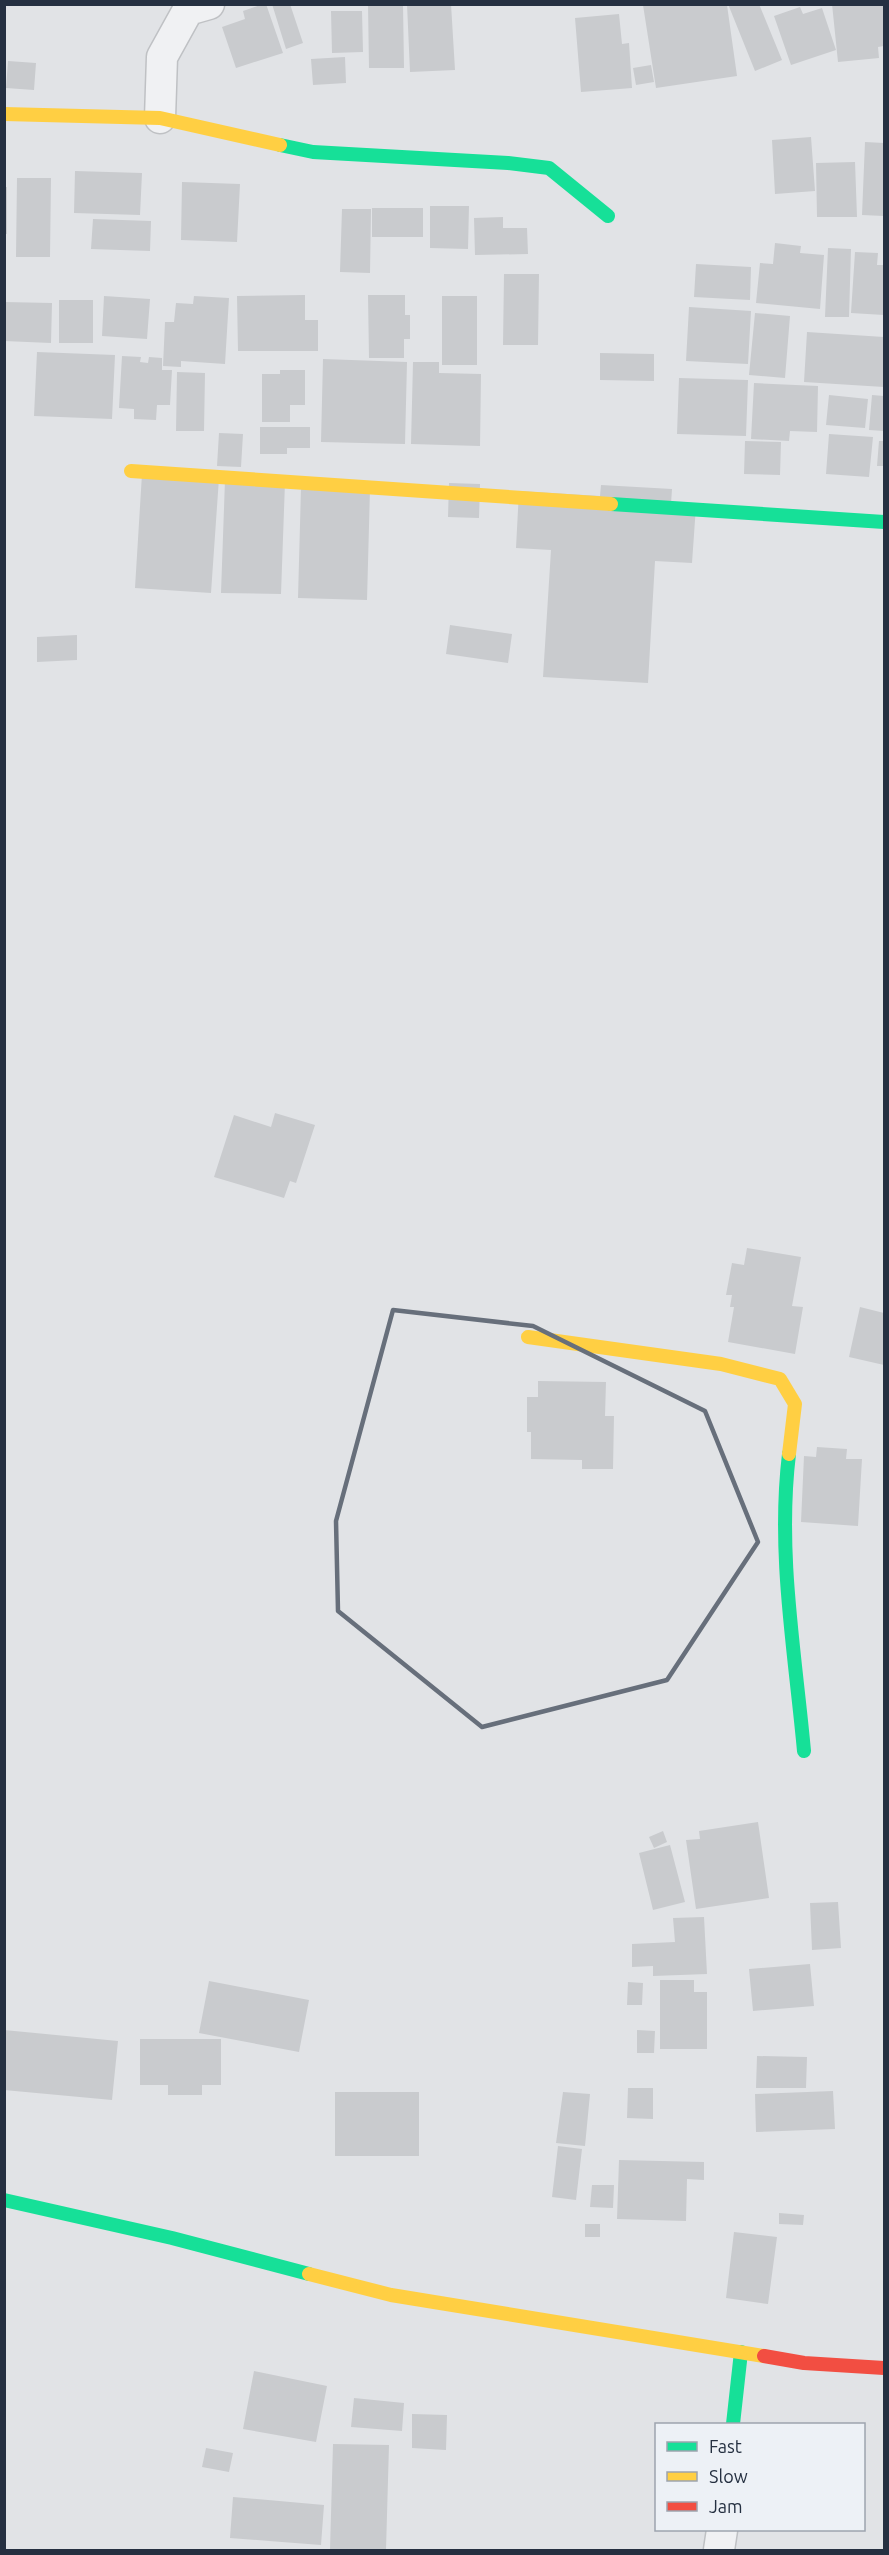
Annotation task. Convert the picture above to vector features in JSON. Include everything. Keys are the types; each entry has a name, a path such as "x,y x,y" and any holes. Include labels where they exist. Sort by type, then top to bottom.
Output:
{"street":[{"path":"160,118 162,57 188,10 209,4"},
{"path":"4,114 160,118 313,152 507,163 549,168 608,216"},
{"path":"131,471 885,522"},
{"path":"528,1337 721,1364 780,1379 795,1404 786,1478 785,1579 795,1650 804,1751"},
{"path":"4,2200 172,2238 391,2295 804,2363 885,2368"},
{"path":"733,2423 741,2352"},
{"path":"719,2550 722,2531"}],"highlighted area":[{"path":"393,1310 533,1326 705,1411 758,1542 667,1680 482,1727 338,1611 336,1521"}],"building":[{"path":"266,4 283,53 236,68 222,27 245,19 243,11"},
{"path":"272,4 290,4 303,43 286,49"},
{"path":"368,4 403,4 404,68 369,68"},
{"path":"407,4 451,4 455,70 410,72"},
{"path":"728,4 759,4 782,60 755,71"},
{"path":"832,4 884,4 884,46 878,47 879,58 838,62"},
{"path":"643,5 727,5 737,76 656,88"},
{"path":"800,7 803,14 822,8 836,50 791,65 774,16"},
{"path":"331,11 362,11 363,52 332,53"},
{"path":"619,14 622,44 629,43 632,88 581,92 575,18"},
{"path":"345,57 346,83 313,85 311,59"},
{"path":"8,61 36,63 34,90 6,88"},
{"path":"651,65 654,82 636,85 633,68"},
{"path":"811,137 815,191 775,194 772,140"},
{"path":"865,142 884,143 884,216 862,215"},
{"path":"855,162 857,217 817,217 816,163"},
{"path":"75,171 142,173 140,215 74,213"},
{"path":"17,178 51,178 50,257 16,257"},
{"path":"182,182 240,184 237,242 181,240"},
{"path":"4,187 7,187 7,234 4,234"},
{"path":"430,206 469,206 468,249 430,248"},
{"path":"372,208 423,208 423,237 372,237"},
{"path":"342,209 371,209 370,273 340,272"},
{"path":"503,217 503,228 527,228 528,254 475,255 474,218"},
{"path":"93,219 151,221 150,251 91,249"},
{"path":"775,243 801,246 800,253 824,255 820,309 756,303 760,263 773,264"},
{"path":"828,248 851,249 849,317 825,317"},
{"path":"855,252 878,253 877,265 884,265 884,315 851,313"},
{"path":"696,264 751,267 750,300 694,297"},
{"path":"504,274 539,274 538,345 503,345"},
{"path":"305,295 305,320 318,320 318,351 238,351 237,296"},
{"path":"368,295 405,295 405,315 410,315 410,339 404,339 404,358 369,358"},
{"path":"104,296 150,299 147,339 102,336"},
{"path":"194,296 229,298 225,364 181,361 181,367 163,366 165,322 174,322 176,303 193,304"},
{"path":"442,296 477,296 477,365 442,365"},
{"path":"59,300 93,300 93,343 59,343"},
{"path":"4,302 52,303 51,343 4,341"},
{"path":"689,307 751,311 748,364 686,361"},
{"path":"755,313 790,316 785,378 749,375"},
{"path":"807,332 884,337 884,387 804,382"},
{"path":"37,352 115,355 112,419 34,416"},
{"path":"600,353 654,354 654,381 600,380"},
{"path":"122,356 141,357 140,362 148,363 149,357 162,358 162,370 172,370 170,405 157,405 156,420 134,419 134,409 119,408"},
{"path":"323,359 407,362 405,444 321,442"},
{"path":"413,362 439,362 439,373 481,374 480,446 411,444"},
{"path":"280,370 305,370 305,405 290,405 290,422 262,422 262,374 280,374"},
{"path":"177,372 205,373 204,431 176,431"},
{"path":"679,378 748,380 746,436 677,434"},
{"path":"754,383 818,386 817,432 790,431 789,441 751,439"},
{"path":"829,395 868,399 865,428 826,425"},
{"path":"872,395 884,396 884,431 869,430"},
{"path":"260,427 310,427 310,448 287,448 287,454 260,454"},
{"path":"219,433 243,434 241,467 217,466"},
{"path":"829,434 873,437 869,477 826,474"},
{"path":"745,441 781,442 780,475 744,474"},
{"path":"879,441 884,441 884,466 877,466"},
{"path":"142,474 219,478 211,593 135,588"},
{"path":"225,480 285,482 281,594 221,593"},
{"path":"449,483 480,484 479,518 448,517"},
{"path":"601,485 672,489 671,504 696,506 692,563 655,561 648,683 543,677 551,550 516,548 519,491 600,496"},
{"path":"301,488 370,489 367,600 298,598"},
{"path":"450,625 512,634 508,663 446,654"},
{"path":"77,635 77,660 37,662 37,637"},
{"path":"275,1113 315,1125 296,1183 290,1181 284,1198 214,1177 234,1115 271,1127"},
{"path":"747,1248 801,1257 792,1306 803,1307 795,1354 728,1342 734,1307 730,1307 732,1295 726,1295 732,1263 744,1265"},
{"path":"860,1307 884,1313 884,1365 849,1357"},
{"path":"538,1381 606,1382 605,1416 614,1416 613,1469 582,1469 582,1460 531,1459 531,1432 527,1432 527,1397 538,1397"},
{"path":"817,1447 847,1449 846,1459 862,1459 858,1526 801,1522 804,1456 816,1457"},
{"path":"758,1822 769,1898 696,1909 686,1840 700,1839 699,1831"},
{"path":"663,1831 667,1842 654,1848 649,1837"},
{"path":"670,1845 685,1902 653,1910 639,1853"},
{"path":"838,1902 841,1948 812,1950 810,1903"},
{"path":"704,1917 707,1974 653,1976 653,1966 632,1967 632,1944 675,1942 673,1918"},
{"path":"810,1964 814,2006 753,2011 749,1969"},
{"path":"660,1980 694,1980 694,1992 707,1992 707,2049 660,2049"},
{"path":"209,1981 309,2000 299,2052 199,2033"},
{"path":"628,1982 643,1983 642,2005 627,2005"},
{"path":"4,2030 118,2041 112,2100 4,2090"},
{"path":"637,2030 655,2031 654,2053 637,2053"},
{"path":"140,2039 221,2039 221,2085 202,2085 202,2095 168,2095 168,2085 140,2085"},
{"path":"757,2056 807,2057 806,2088 756,2088"},
{"path":"628,2088 653,2088 653,2119 627,2118"},
{"path":"833,2091 835,2129 756,2132 755,2094"},
{"path":"335,2092 419,2092 419,2156 335,2156"},
{"path":"563,2092 590,2094 585,2146 556,2143"},
{"path":"558,2146 582,2149 576,2200 552,2197"},
{"path":"619,2160 704,2162 704,2180 687,2179 686,2221 617,2219"},
{"path":"592,2185 614,2185 613,2208 590,2207"},
{"path":"779,2213 804,2215 803,2225 779,2224"},
{"path":"585,2224 600,2224 600,2237 585,2237"},
{"path":"734,2232 777,2237 768,2304 726,2298"},
{"path":"254,2371 327,2386 316,2442 243,2429"},
{"path":"354,2398 404,2403 402,2431 351,2427"},
{"path":"412,2414 447,2415 446,2450 412,2448"},
{"path":"333,2444 389,2445 386,2550 330,2550"},
{"path":"206,2448 233,2453 229,2472 202,2467"},
{"path":"233,2497 324,2505 321,2545 230,2538"}],"traffic: fast":[{"path":"280,145 313,152 508,163 549,168 608,216"},
{"path":"611,504 884,522"},
{"path":"789,1454 786,1491 786,1565 804,1751"},
{"path":"4,2200 172,2238 309,2274"},
{"path":"733,2423 741,2352"}],"traffic: slow":[{"path":"4,114 160,118 280,145"},
{"path":"131,471 611,504"},
{"path":"528,1337 721,1364 780,1379 795,1404 789,1454"},
{"path":"309,2274 391,2295 764,2356"}],"traffic: jam":[{"path":"764,2356 804,2363 884,2368"}]}
